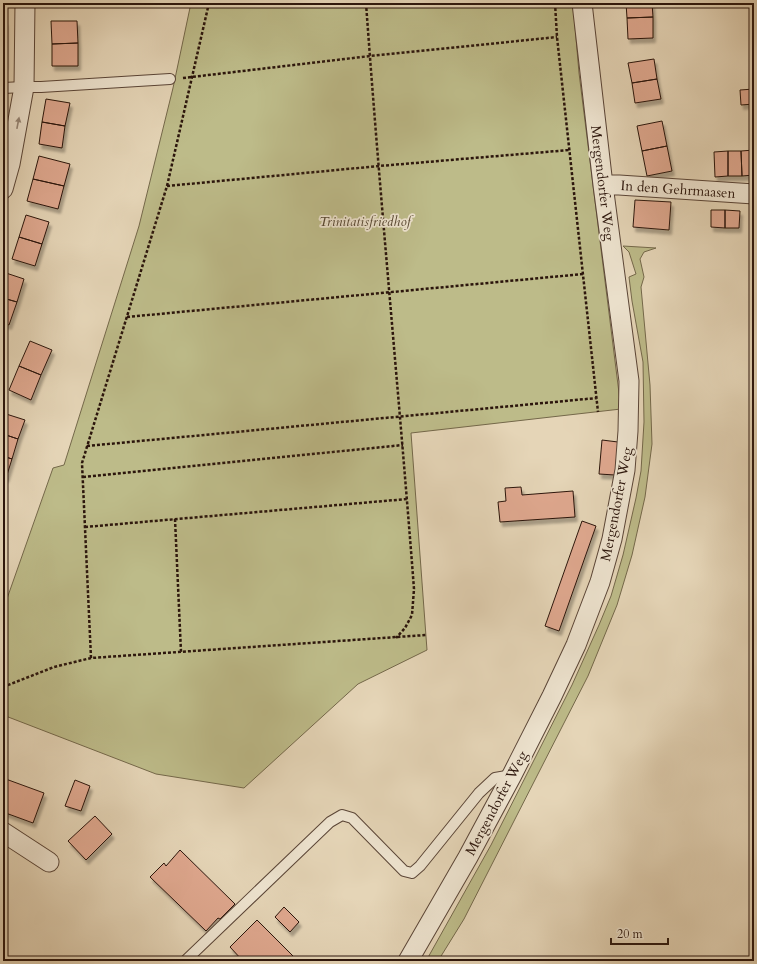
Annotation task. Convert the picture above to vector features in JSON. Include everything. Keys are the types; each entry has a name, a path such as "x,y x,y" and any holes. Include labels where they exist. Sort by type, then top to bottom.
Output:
{"street":[{"path":"3,189 6,163 18,122 24,86 25,3"},
{"name":"Mergendorfer Weg","path":"408,961 468,857 512,775 576,645 600,582 612,539 625,470 628,431 629,381 603,185 582,3"},
{"name":"In den Gehrmaasen","path":"603,185 754,194"},
{"path":"3,832 49,862"}],"lane":[{"path":"3,88 170,79"},
{"path":"185,961 330,822 342,815 352,818 404,871 412,872 420,866 479,793 495,778 512,775"}],"path":[{"path":"91,658 82,463 167,186 209,3"},
{"path":"366,3 414,589 412,615 405,628 396,638"},
{"path":"555,3 557,37 598,412"},
{"path":"170,79 370,56 557,37"},
{"path":"167,186 569,150"},
{"path":"127,317 583,274"},
{"path":"87,446 597,398"},
{"path":"83,477 403,445"},
{"path":"85,527 407,499"},
{"path":"175,519 181,652"},
{"path":"3,687 54,667 91,658 426,635"}],"green space":[{"name":"Trinitatisfriedhof","path":"191,3 573,3 579,73 621,409 411,433 427,650 358,684 244,788 156,774 3,715 3,610 53,468 64,465 139,226 173,88"},
{"path":"623,246 656,248 644,252 640,259 644,277 641,287 650,385 652,444 645,497 632,555 617,605 588,676 464,919 438,961 426,961 491,845 572,685 611,596 623,555 641,471 644,422 643,362 629,277 636,274 629,252"}],"building":[{"path":"626,3 652,3 653,17 627,18"},
{"path":"653,17 653,38 628,39 627,18"},
{"path":"3,21 5,21 5,43 3,43"},
{"path":"51,21 77,21 78,43 52,44"},
{"path":"3,43 5,43 5,65 3,65"},
{"path":"78,43 78,66 52,66 52,44"},
{"path":"654,59 657,79 632,83 628,63"},
{"path":"657,79 661,99 635,103 632,83"},
{"path":"754,89 754,104 741,105 740,90"},
{"path":"46,99 70,103 65,126 42,122"},
{"path":"662,121 667,146 642,151 637,126"},
{"path":"42,122 65,126 62,148 39,144"},
{"path":"667,146 672,171 647,176 642,151"},
{"path":"754,150 754,175 742,176 741,151"},
{"path":"728,151 728,176 715,177 714,152"},
{"path":"728,151 741,151 742,176 728,176"},
{"path":"39,156 70,164 64,186 33,179"},
{"path":"33,179 64,186 58,209 27,201"},
{"path":"635,200 671,202 669,230 633,227"},
{"path":"711,210 725,210 725,228 711,227"},
{"path":"725,210 740,211 739,228 725,228"},
{"path":"754,213 754,235 752,235"},
{"path":"26,215 49,222 42,244 19,237"},
{"path":"19,237 42,244 35,266 12,259"},
{"path":"3,272 24,279 17,302 3,298"},
{"path":"3,298 17,302 9,325 3,323"},
{"path":"30,341 52,350 41,375 19,366"},
{"path":"19,366 41,375 31,400 9,390"},
{"path":"3,413 25,420 18,439 3,434"},
{"path":"3,434 18,439 12,459 3,456"},
{"path":"602,440 618,442 615,475 599,474"},
{"path":"3,456 12,459 6,478 3,477"},
{"path":"521,487 522,495 573,491 575,517 500,522 498,502 506,501 505,488"},
{"path":"582,521 596,526 559,631 545,626"},
{"path":"3,778 44,793 33,823 3,812"},
{"path":"75,780 90,786 81,811 65,806"},
{"path":"95,816 112,834 86,860 68,841"},
{"path":"180,850 235,904 220,919 218,918 206,931 150,877 164,863 166,866"},
{"path":"284,907 299,922 290,932 275,917"},
{"path":"257,920 298,961 243,961 230,947"}]}
